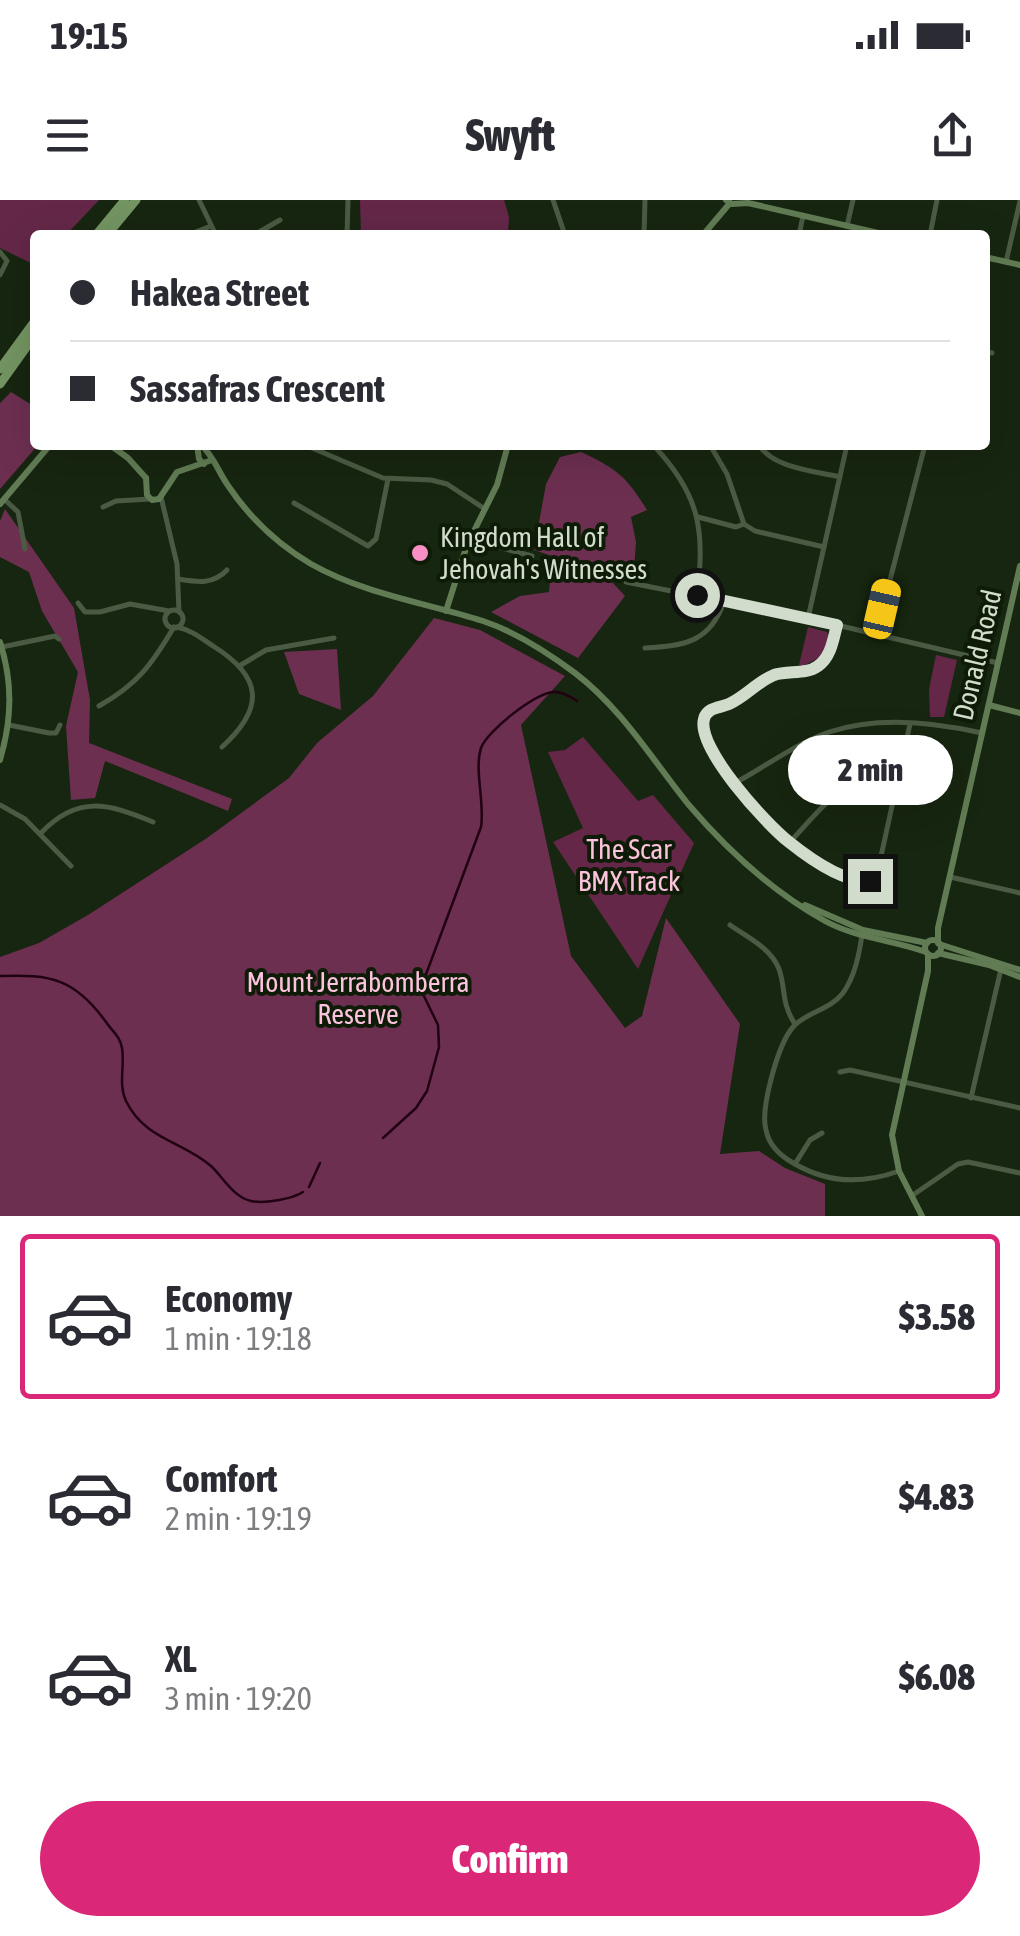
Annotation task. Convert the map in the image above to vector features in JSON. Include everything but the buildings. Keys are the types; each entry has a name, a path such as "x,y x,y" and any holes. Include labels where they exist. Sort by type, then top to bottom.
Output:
{"main road":[{"path":"100,230 125,200"},
{"path":"111,230 136,200"},
{"path":"0,369 30,328"},
{"path":"0,384 30,342"}],"street":[{"path":"199,200 213,230"},
{"path":"347,230 348,200"},
{"path":"553,200 563,230"},
{"path":"644,230 645,200"},
{"path":"847,226 853,200"},
{"path":"931,230 938,200"},
{"path":"1006,262 1020,200"},
{"path":"707,230 736,201 865,230"},
{"path":"800,230 804,216"},
{"path":"263,230 280,220"},
{"path":"201,230 211,226"},
{"path":"0,252 7,260 0,275"},
{"path":"990,258 1020,265"},
{"path":"25,548 21,520 14,507 2,501 46,450"},
{"path":"117,450 153,489 174,550 178,596 168,639"},
{"path":"317,450 388,479 447,484 485,509"},
{"path":"446,612 470,537 497,485 507,450"},
{"path":"657,450 680,476 698,516 702,554 697,595"},
{"path":"713,450 727,474 744,524 755,531 824,547"},
{"path":"762,450 779,461 840,477"},
{"path":"808,618 846,450"},
{"path":"876,634 924,450"},
{"path":"103,507 153,489 203,455 276,540 312,564 356,584 486,622 524,639 578,675 604,698 736,858 786,898 863,933 1020,973"},
{"path":"294,504 368,546 376,540 388,479"},
{"path":"698,516 736,527 744,524"},
{"path":"470,537 532,556"},
{"name":"Donald Road","path":"933,948 1020,566"},
{"path":"178,579 204,583 227,570"},
{"path":"626,582 808,618 998,663"},
{"path":"645,648 694,640 718,618 724,601"},
{"path":"78,602 83,611 80,620"},
{"path":"83,611 100,612 130,604 172,616 241,665 251,684 252,706 242,728 222,747"},
{"path":"172,616 176,627"},
{"path":"172,616 176,627"},
{"path":"837,625 829,654 816,668 771,676 705,716 705,732 734,784 755,811 789,843 834,871 860,881 872,880 878,870 910,724"},
{"path":"176,627 192,632"},
{"path":"99,706 141,677 176,627"},
{"path":"0,760 10,725 1,645 57,634"},
{"path":"241,665 266,650 334,638"},
{"path":"989,705 1020,713"},
{"path":"734,784 827,733 868,724 947,725 982,733"},
{"path":"10,725 56,732 62,738"},
{"path":"56,732 60,726"},
{"path":"789,843 854,782 877,775 899,780"},
{"path":"41,834 66,813 94,805 115,808 152,822"},
{"path":"1,806 25,819 71,866"},
{"path":"950,877 1020,891"},
{"path":"730,925 772,955 780,971 785,1006 796,1024"},
{"path":"863,933 856,965 839,998 796,1024 780,1049 764,1120 770,1141 795,1164 823,1177 851,1181 899,1171"},
{"path":"922,1216 899,1171 892,1134 933,948"},
{"path":"971,1098 1002,966"},
{"path":"840,1072 850,1070 1020,1108"},
{"path":"795,1164 810,1140 822,1133"},
{"path":"913,1195 958,1164 968,1162 1020,1173"}],"green space":[{"path":"0,200 99,200 71,230 30,230 30,263 0,248"},
{"path":"360,200 504,200 509,217 508,230 361,230"},
{"path":"11,392 30,404 30,450 34,450 0,489 0,403"},
{"path":"581,452 620,475 647,510 631,517 636,542 634,569 615,576 612,582 625,596 578,658 491,612 520,596 549,592 552,556 534,550 546,484 560,457"},
{"path":"5,509 74,608 90,700 89,743 232,799 228,811 105,761 95,798 71,800 66,726 78,672 42,611 29,572 0,557 0,521"},
{"name":"Mount Jerrabomberra Reserve","path":"434,618 480,630 565,676 521,725 571,956 625,1028 642,1016 666,918 740,1024 720,1154 759,1151 785,1168 825,1184 825,1216 0,1216 0,957 39,943 88,915 207,838 289,778 317,743 373,696"},
{"path":"808,627 827,632 829,637 822,656 803,666 799,665"},
{"path":"337,649 341,710 299,694 284,652"},
{"path":"936,655 957,660 944,717 930,717 929,689"},
{"name":"The Scar BMX Track","path":"583,737 638,801 653,795 694,843 638,969 553,842 583,828 548,752 565,750"}],"waterway":[{"path":"383,1138 416,1108 427,1091 439,1047 438,1025 422,985 481,827 481,748 502,723 536,698 555,692 577,701"},
{"path":"0,976 48,978 84,996 120,1040 124,1095 134,1114 154,1132 211,1166 239,1195 263,1202 303,1192"},
{"path":"309,1187 320,1163"}],"place":[{"name":"Kingdom Hall of Jehovah's Witnesses","path":"420,553"}],"route":[{"path":"697,595 837,625 829,654 816,668 771,676 737,700 711,709 705,716 704,728 734,784 774,831 834,871 870,881"}]}
